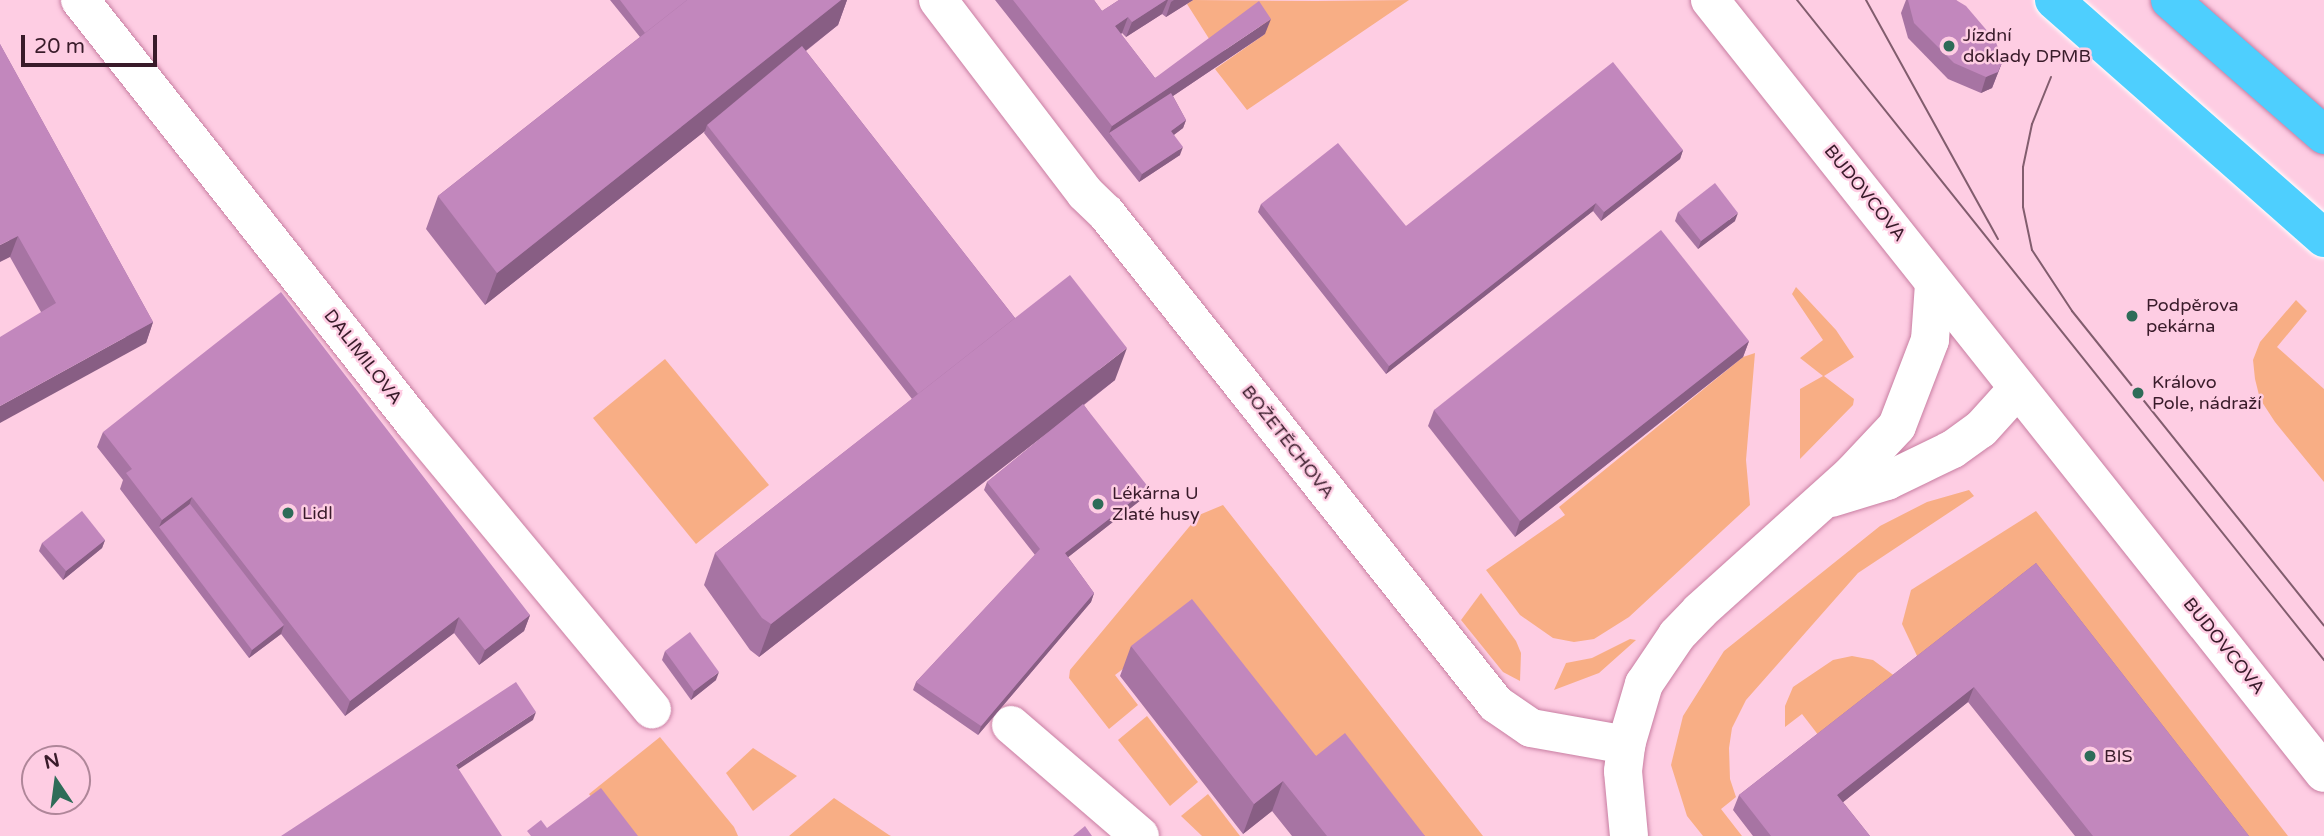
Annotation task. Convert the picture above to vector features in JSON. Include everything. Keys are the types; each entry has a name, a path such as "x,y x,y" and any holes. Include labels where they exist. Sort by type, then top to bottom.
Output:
{"highway":[{"path":"2054,0 2324,238"},
{"path":"2170,0 2324,135"}],"street":[{"name":"DALIMILOVA","path":"80,0 415,424 652,709"},
{"name":"BOŽETĚCHOVA","path":"938,0 1086,193 1106,213 1496,705 1531,728 1626,745"},
{"name":"BUDOVCOVA","path":"1710,0 2324,773"},
{"path":"1629,836 1623,797 1626,745 1644,684 1677,635 1822,501 1897,426 1930,340 1934,284"},
{"path":"1822,501 1887,481 1953,449 1981,429 2018,388"},
{"path":"1011,725 1140,836"}],"shaded area":[{"path":"1193,0 1409,0 1247,110 1215,69 1265,34 1253,17 1213,45 1187,4"},
{"path":"1796,287 1836,330 1854,357 1824,376 1854,399 1853,405 1800,459 1800,389 1823,376 1800,358 1823,340 1792,294"},
{"path":"2296,300 2307,311 2277,347 2324,389 2324,482 2275,422 2260,399 2255,379 2253,360 2260,342"},
{"path":"1755,353 1746,460 1750,505 1629,617 1594,639 1574,642 1553,638 1520,615 1486,570 1565,515 1559,507 1743,357"},
{"path":"665,359 769,485 696,544 593,418"},
{"path":"1969,490 1974,496 1858,573 1746,700 1732,728 1729,748 1730,779 1736,797 1721,809 1742,836 1703,836 1687,816 1671,765 1683,716 1724,651 1880,526 1927,502"},
{"path":"1223,505 1483,836 1396,836 1305,781 1182,624 1115,675 1138,705 1109,729 1069,678 1070,670 1199,515"},
{"path":"2036,511 2288,836 2238,836 1918,658 1902,624 1911,590"},
{"path":"1481,593 1516,641 1521,653 1520,681 1503,672 1461,620"},
{"path":"1630,639 1636,640 1599,673 1554,690 1566,663 1592,658"},
{"path":"1852,656 1873,660 1896,677 1819,736 1802,714 1785,727 1785,706 1793,687 1833,660"},
{"path":"1147,716 1198,782 1170,806 1118,740"},
{"path":"660,737 734,827 738,836 621,836 589,794"},
{"path":"753,748 797,776 753,811 726,773"},
{"path":"1208,794 1240,836 1202,836 1181,816"},
{"path":"834,798 889,835 891,836 789,836"}],"building":[{"path":"620,0 687,0 645,33"},
{"path":"687,0 841,0 497,273 438,196"},
{"path":"1013,0 1094,0 1102,11 1119,0 1166,0 1132,22 1128,17 1115,26 1155,78 1259,1 1271,19 1112,126"},
{"path":"1908,0 1956,0 1966,6 1995,40 2003,60 1998,72 1986,77 1954,63 1914,23"},
{"path":"0,44 153,322 0,406 0,337 56,303 18,236 0,245"},
{"path":"802,46 1015,318 918,394 707,125"},
{"path":"1613,62 1683,150 1604,212 1596,203 1389,366 1261,204 1338,143 1406,226"},
{"path":"1171,93 1186,120 1171,131 1183,147 1142,174 1109,133"},
{"path":"1715,183 1738,213 1701,241 1678,212"},
{"path":"1661,230 1749,341 1520,521 1434,410"},
{"path":"1070,275 1127,348 771,624 762,618 715,553"},
{"path":"281,292 530,615 485,650 459,617 350,701 192,497 162,520 126,473 132,469 103,432"},
{"path":"1083,404 1149,488 1065,553 1094,593 981,726 916,682 1040,549 987,482"},
{"path":"190,504 284,625 252,650 159,527"},
{"path":"82,511 105,540 66,571 42,543"},
{"name":"BIS","path":"2036,563 2249,836 2093,836 1974,687 1837,795 1870,836 1771,836 1739,795"},
{"path":"1192,599 1316,756 1345,733 1425,836 1327,836 1283,781 1254,804 1131,646"},
{"path":"690,632 719,672 694,691 665,651"},
{"path":"516,682 536,712 456,765 502,836 281,836"},
{"path":"601,788 638,836 531,836 527,831 541,820 547,828"},
{"path":"1085,826 1092,836 1073,836"}],"tram line":[{"path":"1797,0 2324,660"},
{"path":"1866,0 1998,239"},
{"path":"2051,77 2032,124 2023,167 2023,207 2032,250 2072,311 2324,626"}],"place":[{"name":"Jízdní doklady DPMB","path":"1949,46"},
{"name":"Podpěrova pekárna","path":"2132,316"},
{"name":"Královo Pole, nádraží","path":"2138,393"},
{"name":"Lékárna U Zlaté husy","path":"1098,504"},
{"name":"Lidl","path":"288,513"},
{"name":"BIS","path":"2090,756"}]}
